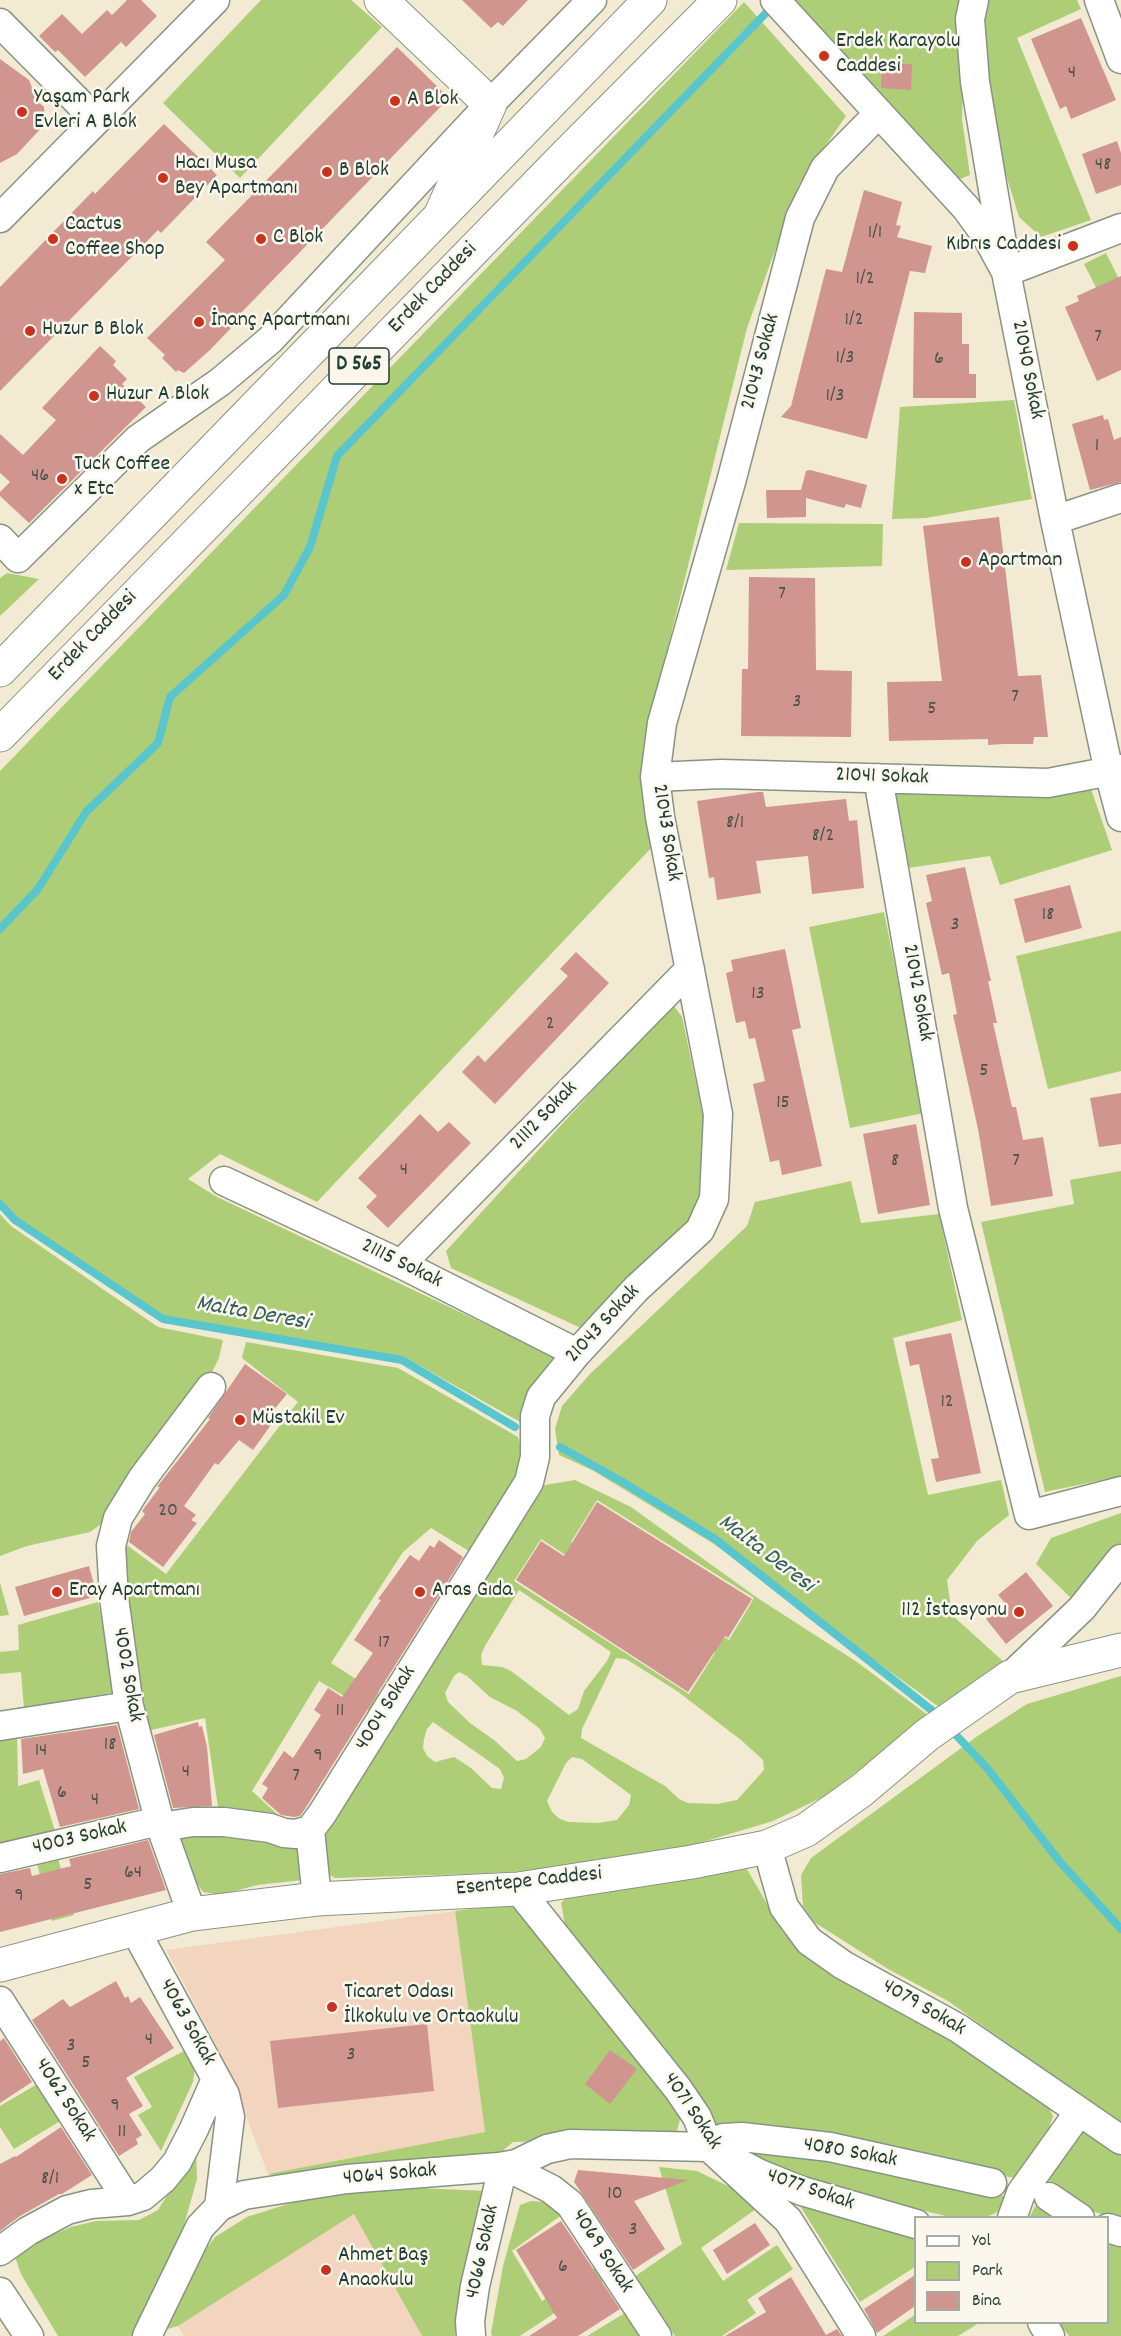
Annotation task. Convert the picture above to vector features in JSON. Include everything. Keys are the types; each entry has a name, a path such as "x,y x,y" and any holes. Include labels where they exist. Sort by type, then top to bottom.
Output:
{"main road":[{"path":"381,0 490,104 440,218"},
{"name":"Erdek Caddesi","path":"0,670 650,0"},
{"name":"Erdek Caddesi","path":"0,735 414,309 720,0"},
{"name":"Esentepe Caddesi","path":"0,1965 192,1914 317,1899 518,1889 692,1862 767,1847 806,1830 862,1790 927,1735 1010,1677 1121,1650"}],"street":[{"path":"0,218 215,0"},
{"path":"9,548 138,439 220,382 270,340 490,104 592,0"},
{"name":"21040 Sokak","path":"775,0 966,208 987,237 1006,272 1055,520 1115,770 1121,817"},
{"path":"974,0 970,19 975,82 1006,272 1121,228"},
{"path":"1099,0 1121,58"},
{"path":"0,23 96,120"},
{"name":"21043 Sokak","path":"535,1457 535,1416 541,1397 577,1353 636,1289 700,1230 714,1199 718,1114 660,817 655,777 662,723 731,482 800,219 825,168 879,113"},
{"path":"1055,520 1121,498"},
{"name":"21041 Sokak","path":"655,777 721,774 1048,783 1115,770"},
{"name":"21042 Sokak","path":"878,778 953,1208 1029,1515 1121,1491"},
{"name":"21112 Sokak","path":"401,1264 690,969"},
{"name":"21115 Sokak","path":"224,1181 401,1264 577,1353"},
{"name":"4002 Sokak","path":"192,1914 160,1824 129,1706 114,1598 111,1546 118,1518 142,1479 211,1387"},
{"name":"4004 Sokak","path":"309,1830 322,1814 529,1482 535,1457"},
{"name":"Esentepe Caddesi","path":"1010,1677 1082,1608 1121,1559"},
{"path":"0,1726 129,1706"},
{"path":"160,1824 224,1821 270,1828 284,1833 296,1834 309,1830 317,1899"},
{"name":"4003 Sokak","path":"0,1858 160,1824"},
{"name":"4079 Sokak","path":"767,1847 784,1907 809,1941 843,1965 958,2028 1121,2140"},
{"name":"4071 Sokak","path":"518,1889 678,2089 697,2117 709,2147 788,2220 861,2336"},
{"name":"4063 Sokak","path":"0,2251 28,2231 67,2210 91,2204 128,2201 143,2196 163,2179 177,2162 216,2079 134,1928"},
{"name":"4062 Sokak","path":"0,2001 128,2201"},
{"path":"216,2079 225,2095 230,2117 219,2207"},
{"path":"1012,2216 1021,2193 1079,2112"},
{"name":"4080 Sokak","path":"709,2147 723,2139 742,2137 830,2147 992,2183"},
{"name":"4064 Sokak","path":"147,2336 200,2227 219,2207 244,2195 347,2179 499,2167 516,2164 547,2149 570,2144 709,2147"},
{"name":"4077 Sokak","path":"709,2147 760,2174 802,2191 914,2224"},
{"name":"4066 Sokak","path":"471,2336 470,2321 475,2286 499,2184 499,2167"},
{"name":"4069 Sokak","path":"499,2167 515,2171 543,2185 562,2196 570,2204 657,2336"},
{"path":"1048,2198 1078,2216"},
{"path":"0,2292 29,2336"}],"shaded area":[{"name":"Ticaret Odası İlkokulu ve Ortaokulu","path":"455,1911 485,2132 268,2174 226,2064 166,1950"},
{"name":"Ahmet Baş Anaokulu","path":"354,2213 422,2336 184,2336 178,2326"}],"green space":[{"path":"261,0 351,0 382,27 240,178 163,103"},
{"path":"794,0 966,0 962,119 970,175 960,179 950,172 857,81"},
{"path":"983,0 1077,0 1081,9 1017,38 1091,220 1041,237 1019,217 990,123"},
{"path":"744,2 846,116 799,184 747,328 659,683 646,782 652,847 317,1202 220,1154 188,1179 217,1197 557,1358 522,1423 404,1357 161,1318 15,1217 0,1201 0,771"},
{"path":"1106,253 1121,283 1121,336 1084,264"},
{"path":"1014,400 1032,499 926,518 892,519 900,407"},
{"path":"739,523 883,524 882,566 726,570"},
{"path":"7,573 39,579 0,616 0,578"},
{"path":"904,789 1091,789 1112,850 1000,885 990,856 908,868 892,797"},
{"path":"884,912 924,1113 850,1128 809,927"},
{"path":"1121,931 1121,1071 1048,1089 1016,956"},
{"path":"674,1006 682,1017 704,1121 703,1174 696,1213 583,1329 451,1268 446,1251 661,1016"},
{"path":"1121,1171 1121,1476 1045,1492 981,1222 1074,1204 1070,1180"},
{"path":"851,1181 861,1223 939,1214 962,1320 893,1338 928,1495 1001,1480 1009,1515 977,1541 947,1580 952,1615 1005,1663 939,1707 714,1544 592,1470 559,1455 555,1429 562,1406 590,1374 747,1226 755,1202"},
{"path":"0,1214 11,1226 158,1327 223,1340 219,1358 210,1376 104,1522 90,1532 27,1546 0,1556"},
{"path":"246,1342 398,1368 518,1437 524,1456 518,1481 477,1556 431,1528 403,1552 331,1663 381,1695 371,1712 319,1681 252,1791 289,1825 219,1814 205,1718 142,1732 120,1540 166,1574 298,1402 242,1358"},
{"path":"575,1480 631,1507 759,1599 857,1662 929,1716 825,1796 773,1821 656,1856 546,1870 469,1874 335,1878 324,1872 322,1853 327,1831 433,1665 539,1486","holes":["597,1500 754,1598 729,1640 571,1542","541,1539 715,1653 689,1694 514,1581","519,1590 611,1652 607,1661 584,1691 578,1709 569,1715 511,1671 502,1667 482,1665 481,1655","616,1658 626,1659 677,1691 741,1740 763,1760 764,1770 737,1800 717,1804 688,1803 679,1799 665,1786 581,1738 582,1729","459,1672 467,1676 490,1697 517,1711 540,1729 545,1738 541,1747 526,1759 517,1761 494,1740 470,1723 448,1702 445,1693 454,1676","433,1722 500,1769 504,1778 501,1789 492,1788 471,1768 454,1757 435,1762 427,1756 423,1748 427,1729","572,1757 582,1759 631,1795 629,1805 617,1820 598,1823 569,1822 560,1819 552,1812 547,1801 566,1763"]},
{"path":"1121,1513 1121,1543 1075,1602 1036,1564 1051,1538"},
{"path":"0,1583 9,1615 0,1616"},
{"path":"98,1602 116,1692 24,1708 21,1672 0,1674 0,1652 19,1650 18,1625"},
{"path":"1121,1676 1121,2124 948,2001 888,1969 814,1922 803,1906 801,1875 811,1858 979,1735 1027,1704"},
{"path":"17,1735 18,1786 39,1780 56,1834 0,1850 0,1737"},
{"path":"175,1832 300,1839 303,1880 257,1885 221,1895 203,1892 193,1878"},
{"path":"57,1855 74,1915 52,1921 36,1860"},
{"path":"747,1869 783,1932 802,1950 954,2042 1047,2104 1053,2116 1044,2144 1015,2178 715,2130 580,1952 565,1925 561,1903 568,1896"},
{"path":"512,1904 663,2085 680,2119 675,2138 513,2142 492,2160 289,2180 268,2174 485,2132 455,1911"},
{"path":"188,2049 196,2060 193,2082 161,2151 138,2115 152,2107 134,2077"},
{"path":"39,2083 62,2120 14,2149 0,2127 0,2106"},
{"path":"1083,2133 1100,2135 1121,2150 1121,2220 1069,2204 1055,2191 1047,2175 1068,2142"},
{"path":"742,2140 983,2189 1009,2198 996,2213 988,2216 946,2216 821,2186 736,2151"},
{"path":"196,2149 197,2179 180,2239 140,2327 133,2336 58,2336 21,2274 15,2257 40,2241 71,2227 96,2221 139,2220 158,2210"},
{"path":"659,2167 697,2171 734,2189 756,2209 701,2248 723,2281 777,2245 793,2269 747,2300 756,2313 722,2336 675,2336 634,2277 682,2244"},
{"path":"371,2186 487,2191 455,2336 422,2336 354,2214 178,2326 160,2331 191,2270 215,2237 247,2217 297,2201"},
{"path":"531,2201 545,2202 563,2214 512,2251 542,2301 595,2268 603,2281 520,2336 492,2336 503,2266 520,2205"},
{"path":"797,2201 914,2234 914,2268 860,2302"},
{"path":"1038,2201 1063,2216 1030,2216"},
{"path":"1109,2236 1121,2242 1121,2336 1069,2336 1060,2324 1109,2324"},
{"path":"625,2313 639,2336 587,2336"},
{"path":"914,2316 914,2324 977,2324 958,2336 883,2336"}],"building":[{"path":"127,0 141,0 157,16 126,47 121,42 85,77 58,50 55,52 39,36 62,14 82,34 107,10 112,15"},
{"path":"462,0 528,0 503,26 498,22 491,28"},
{"path":"1081,18 1116,100 1071,119 1066,106 1060,109 1031,39"},
{"path":"397,47 449,98 239,315 240,317 231,328 210,350 184,373 178,370 176,372 162,358 165,355 147,338 225,260 206,242"},
{"name":"Yaşam Park Evleri A Blok","path":"0,59 29,80 37,101 44,107 45,124 17,154 0,163"},
{"path":"882,63 912,64 911,90 881,88"},
{"path":"164,124 217,175 161,233 158,230 0,391 0,287 93,191 95,194"},
{"path":"1117,141 1121,153 1121,185 1096,194 1082,154"},
{"path":"864,190 902,202 896,225 901,226 897,237 932,246 925,273 910,271 867,439 781,417 791,406 826,269 842,272"},
{"path":"1121,276 1121,370 1097,381 1065,307 1079,301 1077,296"},
{"path":"914,312 962,313 962,344 969,344 969,374 976,374 976,398 913,398"},
{"path":"100,346 116,361 113,365 127,379 122,384 146,407 29,523 0,496 0,492 10,482 0,473 0,434 23,455 56,420 42,408"},
{"name":"Apartman","path":"1103,415 1104,420 1108,419 1114,440 1121,437 1121,482 1090,490 1072,424"},
{"path":"810,470 867,485 861,508 846,504 844,508 806,498 806,517 767,518 766,490 801,490 806,471"},
{"path":"999,517 1018,676 1041,675 1048,737 1034,737 1033,744 988,745 988,739 889,741 887,682 942,681 923,526"},
{"path":"749,577 815,578 816,670 852,671 851,737 741,736 742,669 748,669"},
{"path":"763,792 766,807 846,799 849,821 857,820 864,888 812,894 808,856 756,861 761,893 717,900 714,877 709,878 697,801"},
{"path":"965,867 991,981 988,981 997,1023 993,1023 1012,1107 1016,1107 1023,1140 1043,1137 1053,1196 991,1206 978,1129 953,1015 957,1014 949,973 942,975 926,903 932,901 926,875"},
{"path":"1070,885 1082,928 1025,943 1014,899"},
{"path":"785,949 801,1028 792,1030 822,1166 782,1175 779,1160 770,1162 753,1084 765,1081 755,1038 749,1039 745,1021 736,1023 726,973 733,971 731,960"},
{"path":"576,952 609,983 495,1104 462,1072 478,1055 485,1062 568,976 560,969"},
{"path":"1121,1093 1121,1144 1099,1147 1090,1098"},
{"path":"420,1114 438,1132 449,1122 471,1143 388,1228 366,1207 377,1196 358,1178"},
{"path":"916,1124 930,1205 878,1214 863,1134"},
{"path":"951,1333 981,1473 936,1482 931,1459 939,1458 919,1364 910,1366 905,1342"},
{"path":"245,1364 287,1394 267,1418 273,1422 253,1450 239,1440 218,1465 215,1463 184,1506 196,1515 191,1520 197,1523 163,1567 129,1542 131,1532 145,1514 142,1511 160,1487 157,1487 210,1419 208,1418"},
{"path":"597,1502 752,1599 728,1638 725,1636 688,1692 516,1580 541,1541 564,1556"},
{"path":"439,1540 463,1557 305,1809 300,1816 281,1815 262,1798 268,1788 262,1784 284,1751 293,1758 321,1715 314,1710 328,1688 342,1697 373,1653 354,1640 381,1600 378,1599 410,1555 419,1561 430,1545 434,1548"},
{"name":"Eray Apartmanı","path":"89,1566 97,1596 24,1616 15,1587"},
{"name":"112 İstasyonu","path":"1026,1572 1053,1606 1006,1644 986,1619 1005,1603 998,1595"},
{"path":"198,1722 199,1727 202,1726 207,1747 212,1806 173,1808 154,1735"},
{"path":"117,1725 139,1809 60,1827 43,1769 23,1774 21,1739"},
{"path":"148,1840 166,1890 0,1932 0,1874 30,1868 32,1876 71,1866 69,1859"},
{"path":"116,1981 125,1998 128,1996 131,2003 140,1997 174,2048 126,2078 143,2106 129,2114 142,2135 136,2139 138,2144 119,2156 32,2020 63,1999 70,2007"},
{"name":"Ticaret Odası İlkokulu ve Ortaokulu","path":"427,2024 434,2091 278,2108 270,2041"},
{"path":"4,2038 32,2082 0,2103 0,2041"},
{"path":"610,2050 637,2069 610,2104 585,2084"},
{"path":"61,2127 92,2175 20,2216 0,2231 0,2164 16,2157"},
{"path":"578,2170 688,2180 634,2201 665,2249 633,2270 574,2182"},
{"path":"561,2221 620,2309 578,2336 529,2336 557,2318 516,2250"},
{"path":"755,2223 770,2245 727,2274 713,2250"},
{"path":"914,2276 914,2307 877,2333 864,2309"},
{"path":"791,2277 826,2335 837,2329 842,2336 725,2336 766,2312 758,2298"}],"waterway":[{"path":"0,929 38,889 86,812 158,743 170,697 284,595 310,547 337,456 765,14"},
{"name":"Malta Deresi","path":"0,1204 15,1220 163,1319 402,1360 515,1427"},
{"name":"Malta Deresi","path":"560,1447 621,1481 715,1539 934,1712"},
{"name":"Malta Deresi","path":"955,1734 987,1768 1060,1862 1121,1929"}],"place":[{"name":"Erdek Karayolu Caddesi","path":"824,56"},
{"name":"A Blok","path":"395,101"},
{"name":"Yaşam Park Evleri A Blok","path":"22,112"},
{"name":"B Blok","path":"327,172"},
{"name":"Hacı Musa Bey Apartmanı","path":"163,178"},
{"name":"Cactus Coffee Shop","path":"53,239"},
{"name":"C Blok","path":"261,239"},
{"name":"Kıbrıs Caddesi","path":"1073,246"},
{"name":"İnanç Apartmanı","path":"199,322"},
{"name":"Huzur B Blok","path":"30,331"},
{"name":"Huzur A Blok","path":"94,396"},
{"name":"Tuck Coffee x Etc","path":"62,479"},
{"name":"Apartman","path":"966,562"},
{"name":"Müstakil Ev","path":"240,1420"},
{"name":"Eray Apartmanı","path":"57,1592"},
{"name":"Aras Gıda","path":"420,1592"},
{"name":"112 İstasyonu","path":"1019,1612"},
{"name":"Ticaret Odası İlkokulu ve Ortaokulu","path":"332,2007"},
{"name":"Ahmet Baş Anaokulu","path":"326,2270"}]}
